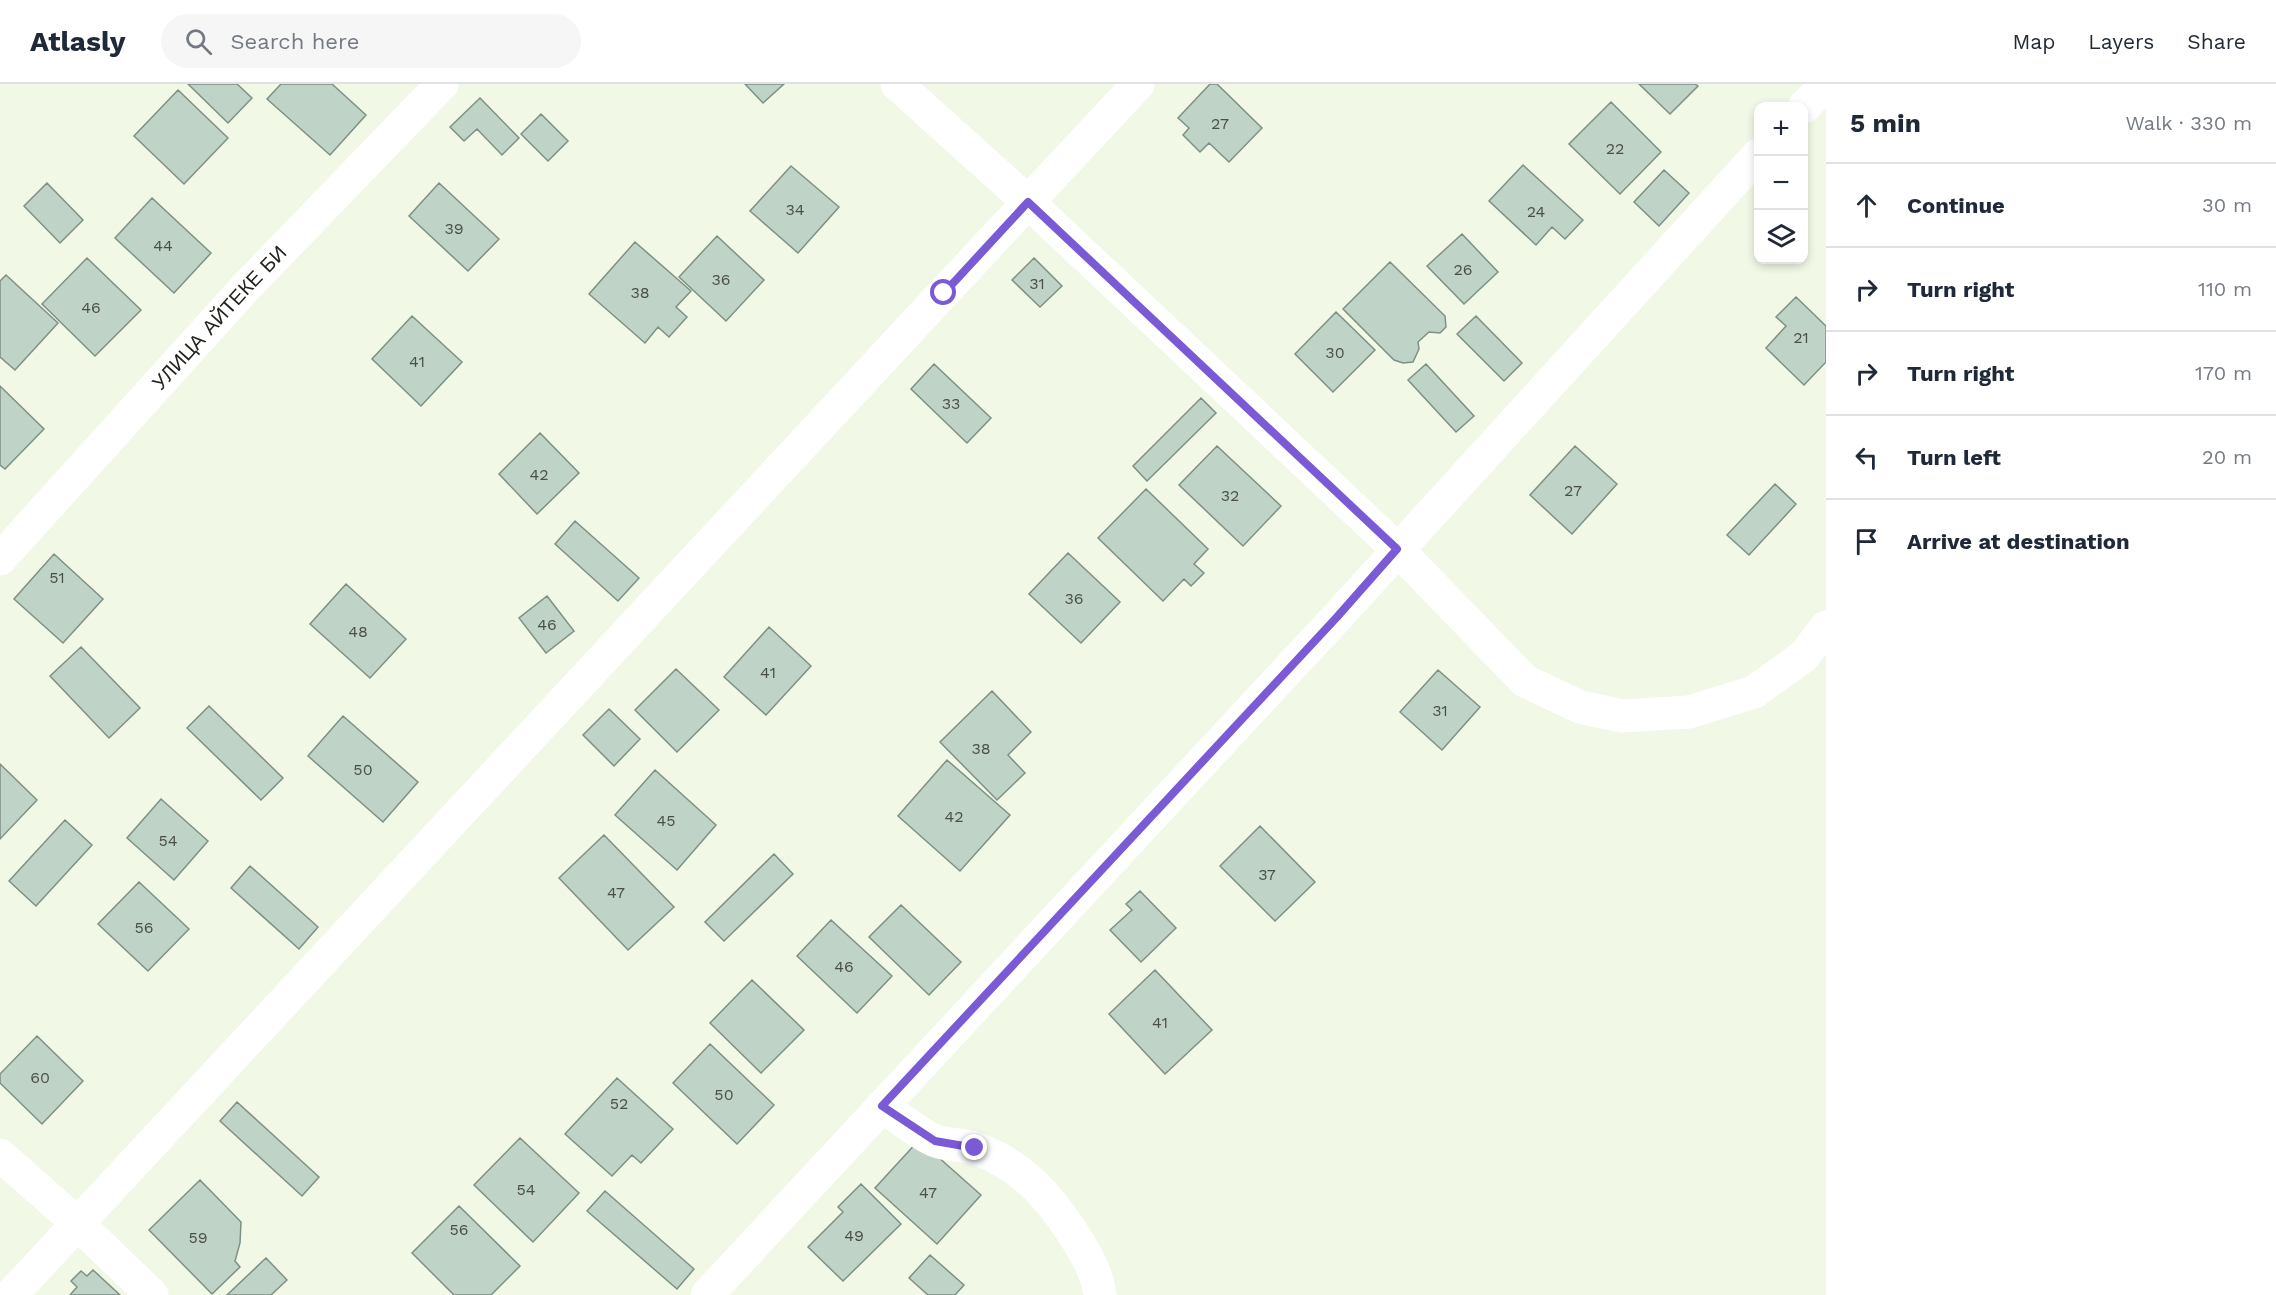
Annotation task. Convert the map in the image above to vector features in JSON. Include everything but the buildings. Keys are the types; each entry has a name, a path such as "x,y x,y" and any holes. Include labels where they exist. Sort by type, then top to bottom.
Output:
{"street":[{"name":"УЛИЦА АЙТЕКЕ БИ","path":"0,558 245,288 442,84"},
{"path":"897,84 1028,202 1397,549 1525,681 1580,707 1622,716 1689,712 1754,692 1804,656 1826,627"},
{"path":"11,1295 1138,84"},
{"path":"1808,102 1826,84"},
{"path":"707,1295 1337,617 1757,156"},
{"path":"882,1106 935,1141 975,1148 1000,1159 1035,1183 1081,1246 1099,1287 1100,1295"},
{"path":"0,1155 77,1223 152,1295"}],"route":[{"path":"944,293 1028,202 1397,549 1337,617 882,1106 935,1141 975,1148"}]}
